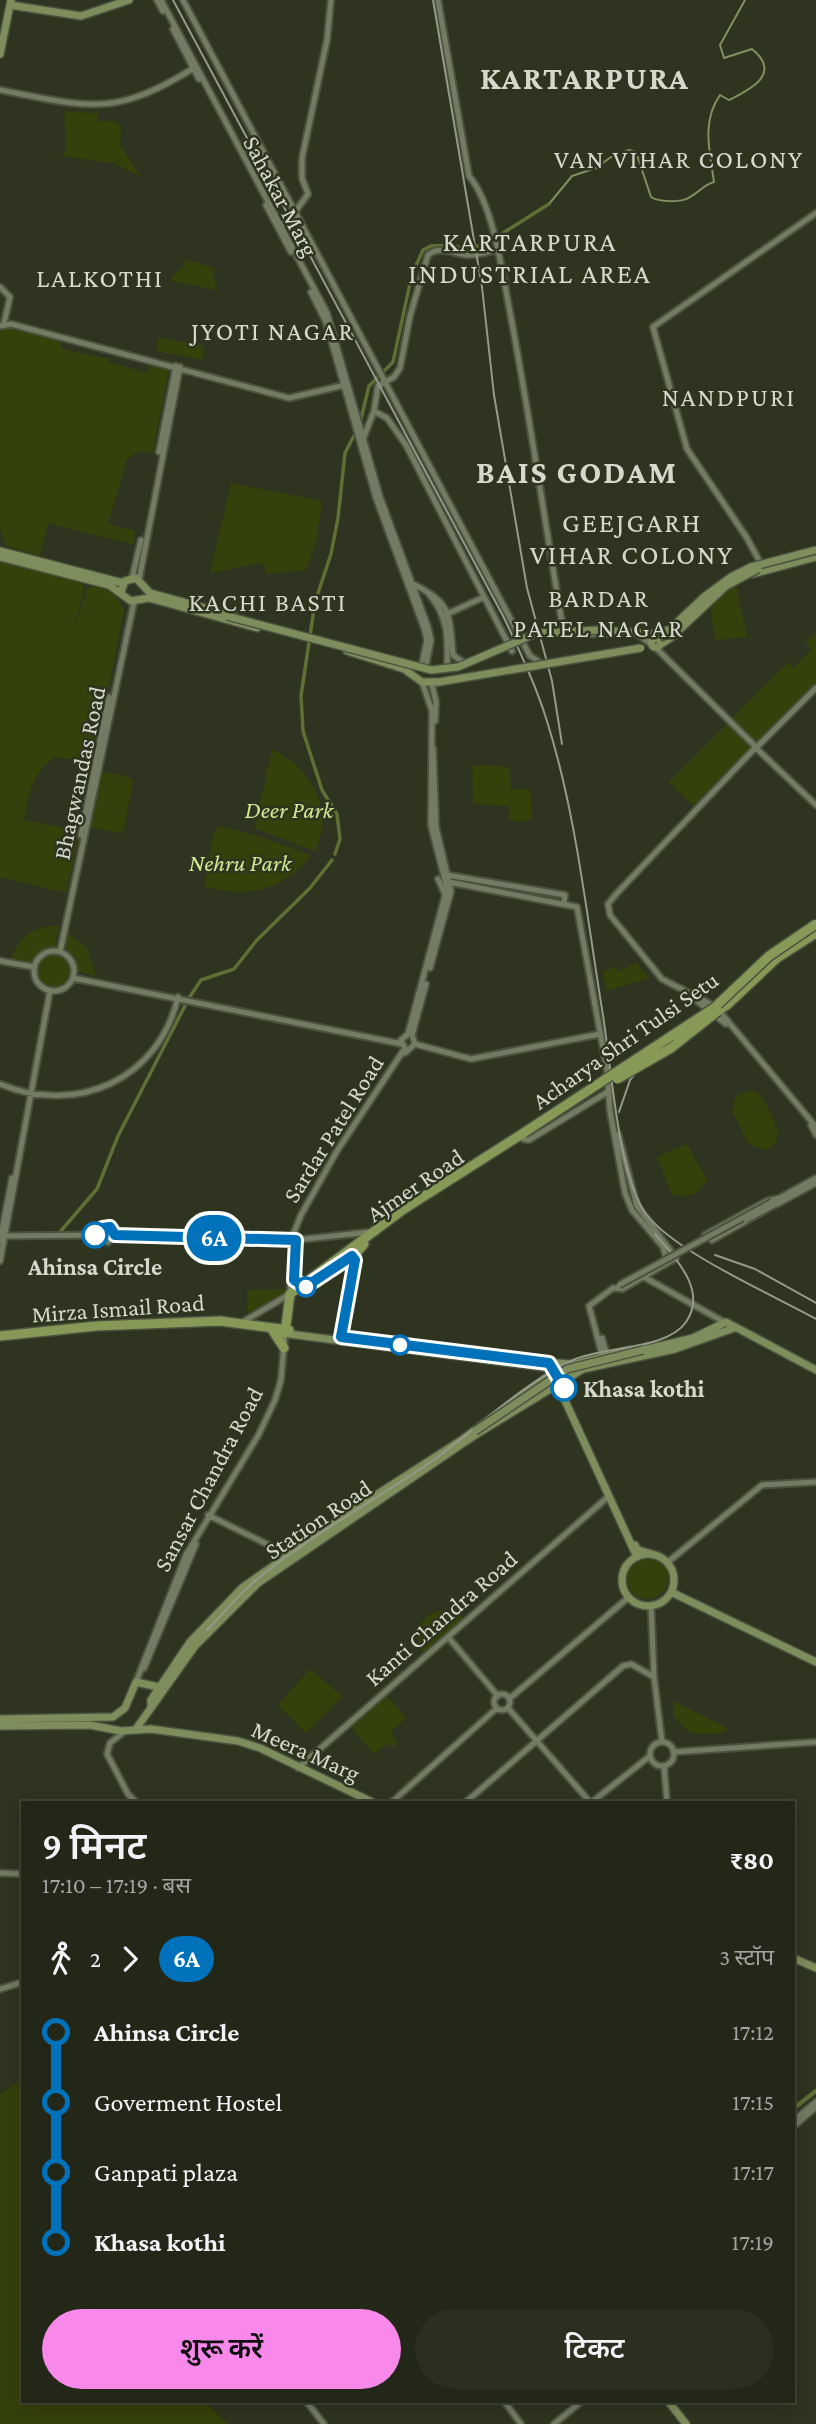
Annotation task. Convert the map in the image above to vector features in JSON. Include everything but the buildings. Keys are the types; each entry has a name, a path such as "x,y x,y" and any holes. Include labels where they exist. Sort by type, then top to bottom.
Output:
{"highway":[{"path":"622,1072 717,1010 816,923"},
{"name":"Acharya Shri Tulsi Setu","path":"524,1135 715,1008 769,956 816,923"},
{"path":"799,939 816,932"},
{"name":"Acharya Shri Tulsi Setu","path":"622,1072 687,1037 766,965 816,932"},
{"name":"Ajmer Road","path":"355,1253 376,1231 524,1135"},
{"name":"Ajmer Road","path":"294,1291 355,1253 403,1214 524,1135"},
{"path":"341,1337 355,1253"},
{"name":"Sardar Patel Road","path":"291,1329 294,1291"},
{"name":"Mirza Ismail Road","path":"0,1336 96,1326 241,1322 274,1329 291,1329"},
{"path":"274,1329 285,1346"}],"main road":[{"path":"10,2 78,12 122,0"},
{"path":"10,2 58,14 88,16 129,0"},
{"path":"0,34 10,2"},
{"path":"0,54 10,2"},
{"path":"0,551 123,583 135,579 137,597"},
{"path":"651,643 719,582 762,566 816,552"},
{"path":"137,597 181,602 438,674 459,669 514,645 551,633 669,636 677,632 710,599 734,580 816,552"},
{"path":"181,602 227,617 438,671 468,663 537,632 600,630 651,643 675,627 705,596 741,571 816,552"},
{"path":"0,558 109,585 137,597 303,636"},
{"path":"436,680 529,659 538,661 651,643 676,630 721,587 762,566"},
{"path":"317,640 414,673 422,682 436,680 651,643 695,618 736,582 762,566"},
{"path":"121,592 123,583"},
{"path":"688,611 695,618"},
{"path":"317,640 424,666 436,680"},
{"path":"414,673 414,667 424,666"},
{"path":"571,1364 691,1341 722,1323 728,1331 805,1364 816,1372"},
{"path":"285,1346 293,1336 291,1329"},
{"name":"Mirza Ismail Road","path":"291,1329 328,1337 541,1365 555,1372"},
{"path":"474,1434 575,1369 728,1331 741,1332 816,1372"},
{"name":"Mirza Ismail Road","path":"328,1337 391,1346"},
{"name":"Mirza Ismail Road","path":"446,1353 571,1364"},
{"name":"Station Road","path":"291,1556 372,1498 474,1434 559,1381 605,1359"},
{"path":"549,1363 635,1546 652,1554 668,1562 674,1573 672,1591 662,1602 651,1605 638,1603 629,1597 622,1578 626,1567 637,1557 652,1554"},
{"name":"Station Road","path":"291,1556 474,1434 555,1372 571,1364"},
{"path":"559,1381 637,1557"},
{"path":"545,1390 563,1395"},
{"path":"136,1729 150,1707 151,1700 162,1688 190,1643 229,1602 291,1556"},
{"path":"672,1591 816,1660"},
{"path":"138,1682 162,1688"},
{"name":"Sansar Chandra Road","path":"117,1716 138,1682"},
{"path":"0,1719 117,1716 117,1723 123,1731"},
{"path":"144,1717 151,1729"},
{"path":"0,1726 90,1725 123,1731"},
{"name":"Meera Marg","path":"123,1731 151,1729 249,1744 370,1801"},
{"name":"Meera Marg","path":"298,1767 363,1801"},
{"path":"795,1958 816,1966"},
{"path":"668,2403 684,2424"}],"street":[{"name":"Sahakar Marg","path":"159,0 281,227 323,314 361,439"},
{"path":"183,0 495,585 529,659"},
{"path":"281,227 296,215 308,194 302,178 302,158 327,40 331,0"},
{"path":"438,0 469,176 476,183 497,248 564,634 627,634 651,643 816,805"},
{"path":"0,88 60,101 117,101 134,98 164,85 194,66"},
{"path":"653,327 816,214"},
{"path":"653,327 816,214"},
{"path":"424,666 427,640 424,628 380,512 361,439 374,411 378,386 394,377 400,368 410,316 428,256 431,252 446,250 467,255 497,248"},
{"path":"0,287 10,297 2,323 38,329 290,396 346,384"},
{"path":"653,327 687,449 762,566"},
{"path":"135,579 178,367"},
{"path":"374,411 387,418 406,445 512,651"},
{"path":"361,439 431,640 424,666"},
{"path":"411,583 438,597 447,629 450,656 447,668"},
{"name":"Bhagwandas Road","path":"58,952 137,597"},
{"path":"445,615 484,597"},
{"path":"424,666 447,668 508,642"},
{"path":"450,656 463,662"},
{"path":"404,1046 410,1035 448,896 434,814 436,680"},
{"path":"422,682 432,711 431,826 448,896"},
{"path":"816,688 608,904 610,915 637,952 662,979 717,1010 816,1127"},
{"path":"445,879 577,907 625,1193 632,1209 663,1247 666,1257"},
{"path":"445,879 565,895 564,903"},
{"path":"448,896 458,886 466,885"},
{"path":"58,952 72,963 74,976 66,988 49,991 36,980 34,967 41,956 58,952"},
{"path":"0,961 34,967"},
{"path":"74,976 404,1046 415,1044 471,1059 600,1034"},
{"path":"0,1261 2,1237 49,991"},
{"path":"0,1084 30,1094 73,1096 101,1088 141,1064 158,1041 178,997"},
{"path":"717,1010 806,1117 816,1135"},
{"path":"410,1035 415,1044"},
{"name":"Sardar Patel Road","path":"294,1291 296,1231 342,1148 404,1046"},
{"path":"524,1135 529,1140 586,1104 609,1094"},
{"path":"609,1094 627,1179 637,1206 674,1252 675,1260 646,1277 616,1287"},
{"path":"605,1359 589,1306 616,1287 816,1181"},
{"path":"767,1201 776,1202 712,1240 705,1234 767,1201"},
{"path":"2,1237 100,1235 108,1242 115,1235 294,1241 376,1231"},
{"name":"Sardar Patel Road","path":"294,1241 294,1291"},
{"path":"605,1359 591,1307 616,1287 674,1252"},
{"path":"642,1270 646,1277 722,1323"},
{"name":"Ajmer Road","path":"241,1322 294,1291"},
{"name":"Sansar Chandra Road","path":"138,1682 177,1585 209,1516 265,1424 282,1380 285,1346 291,1329"},
{"path":"668,1562 762,1485 816,1482"},
{"name":"Kanti Chandra Road","path":"298,1767 609,1496"},
{"path":"209,1516 291,1556"},
{"path":"590,1801 508,1708 509,1699 629,1597"},
{"path":"651,1605 654,1676 662,1742"},
{"path":"448,1637 498,1696"},
{"path":"467,1801 623,1666 631,1664 654,1676"},
{"path":"498,1696 503,1695 509,1699"},
{"path":"497,1708 495,1703 498,1696"},
{"path":"393,1801 497,1708 508,1708"},
{"path":"123,1731 110,1744 107,1754 128,1794 135,1801"},
{"path":"592,1801 650,1756 653,1745 662,1742 669,1744 674,1752 673,1759 664,1766"},
{"path":"674,1752 816,1742"},
{"path":"650,1756 653,1763 664,1766"},
{"path":"664,1766 667,1801"},
{"path":"0,1873 21,1874"},
{"path":"0,1989 21,1983"},
{"path":"795,2120 816,2105"},
{"path":"795,2125 816,2105"},
{"path":"308,2403 324,2424"},
{"path":"505,2403 521,2424"},
{"path":"554,2424 580,2403"}],"green space":[{"path":"64,111 97,113 98,121 114,121 121,126 120,144 140,177 114,163 118,160 112,163 62,156 66,150"},
{"path":"184,259 215,268 213,275 217,290 172,281 172,276 183,267"},
{"path":"8,326 61,342 61,349 109,359 109,362 147,373 149,365 169,370 153,452 137,452 127,460 108,524 135,531 133,544 106,537 107,530 105,538 48,523 40,556 6,546 0,529 0,332"},
{"path":"159,337 204,346 202,360 156,351"},
{"path":"231,483 322,501 316,542 306,570 266,574 265,567 260,563 210,573"},
{"path":"0,561 80,582 84,587 76,623 87,589 93,586 112,591 124,609 94,763 54,757 36,777 26,810 24,820 80,831 66,893 0,877"},
{"path":"736,585 747,637 716,640 712,621 713,608 720,597"},
{"path":"816,632 816,683 761,741 754,742 731,719 787,663 794,668 812,649 805,642"},
{"path":"728,723 753,748 694,807 669,782"},
{"name":"Deer Park","path":"272,750 298,767 316,792 322,821 315,851 254,828"},
{"path":"472,767 509,767 511,789 530,790 532,820 516,822 509,818 509,806 473,804"},
{"path":"100,771 129,777 133,781 124,830 120,833 89,827"},
{"name":"Nehru Park","path":"219,826 254,835 310,855 310,858 286,879 262,889 235,892 204,887 214,833"},
{"path":"59,926 54,949 43,953 32,965 10,960 28,934 42,928"},
{"path":"67,932 87,948 96,976 76,971 72,958 63,950"},
{"path":"53,953 65,959 71,971 65,983 53,989 41,983 35,971 41,959"},
{"path":"636,963 649,978 606,991 603,971 615,967 617,972"},
{"path":"751,1090 765,1103 779,1134 773,1146 765,1150 749,1144 732,1111 736,1096"},
{"path":"687,1144 707,1180 692,1194 672,1194 657,1157"},
{"path":"287,1289 285,1294 257,1312 248,1313 247,1290"},
{"path":"647,1557 662,1563 668,1578 662,1593 647,1599 632,1593 626,1578 632,1563"},
{"path":"450,1610 466,1619 425,1655 418,1641 419,1627 427,1616"},
{"path":"310,1669 343,1697 306,1733 278,1705"},
{"path":"385,1694 406,1718 390,1733 398,1743 392,1748 387,1743 374,1754 349,1725"},
{"path":"673,1701 727,1728 724,1733 691,1734 673,1716"},
{"path":"21,2079 21,2403 206,2403 228,2424 0,2424 0,2095"}],"waterway":[{"path":"549,204 572,176 596,168 611,157 629,150 636,152 654,199 686,199 714,182 708,138 714,105 720,95 729,100 753,86 764,73 761,58 752,49 724,58 720,45 745,0"},
{"path":"360,423 369,386 393,362 412,274 423,250 431,246 454,245 463,249 484,245 549,204"},
{"path":"335,854 340,839 337,814 322,790 303,731 301,696 315,602 331,554 338,518 345,453 357,430"},
{"path":"189,998 201,980 234,969 257,940 310,888 332,860"},
{"path":"60,1232 97,1189 118,1136 187,1002"},
{"path":"795,2107 816,2091"}],"railway":[{"path":"173,0 503,616 537,692 556,754 573,826 617,1116 628,1172 636,1196 646,1214 678,1243 816,1319"},
{"path":"433,0 482,287 494,395 527,588 552,681 562,744"},
{"path":"619,1112 630,1080 651,1054 714,1009 769,957 816,925"},
{"path":"207,1630 248,1587 276,1564 435,1459 536,1381 586,1355 650,1343 677,1331 692,1310 691,1286 679,1264 655,1234"},
{"path":"715,1255 755,1269 816,1303"}],"bus line":[{"name":"6A","path":"95,1235 100,1235 103,1228 110,1227 115,1235 296,1240 294,1280 305,1287 350,1255 355,1260 341,1337 541,1361 549,1363 564,1388"}],"place":[{"name":"Ahinsa Circle","path":"95,1235"},
{"name":"Khasa kothi","path":"564,1388"}],"district":[{"name":"KARTARPURA","path":"585,78"},
{"name":"VAN VIHAR COLONY","path":"679,159"},
{"name":"KARTARPURA INDUSTRIAL AREA","path":"530,257"},
{"name":"LALKOTHI","path":"100,278"},
{"name":"JYOTI NAGAR","path":"273,331"},
{"name":"NANDPURI","path":"729,397"},
{"name":"BAIS GODAM","path":"577,472"},
{"name":"GEEJGARH VIHAR COLONY","path":"632,538"},
{"name":"KACHI BASTI","path":"268,602"},
{"name":"BARDAR PATEL NAGAR","path":"599,613"}]}
